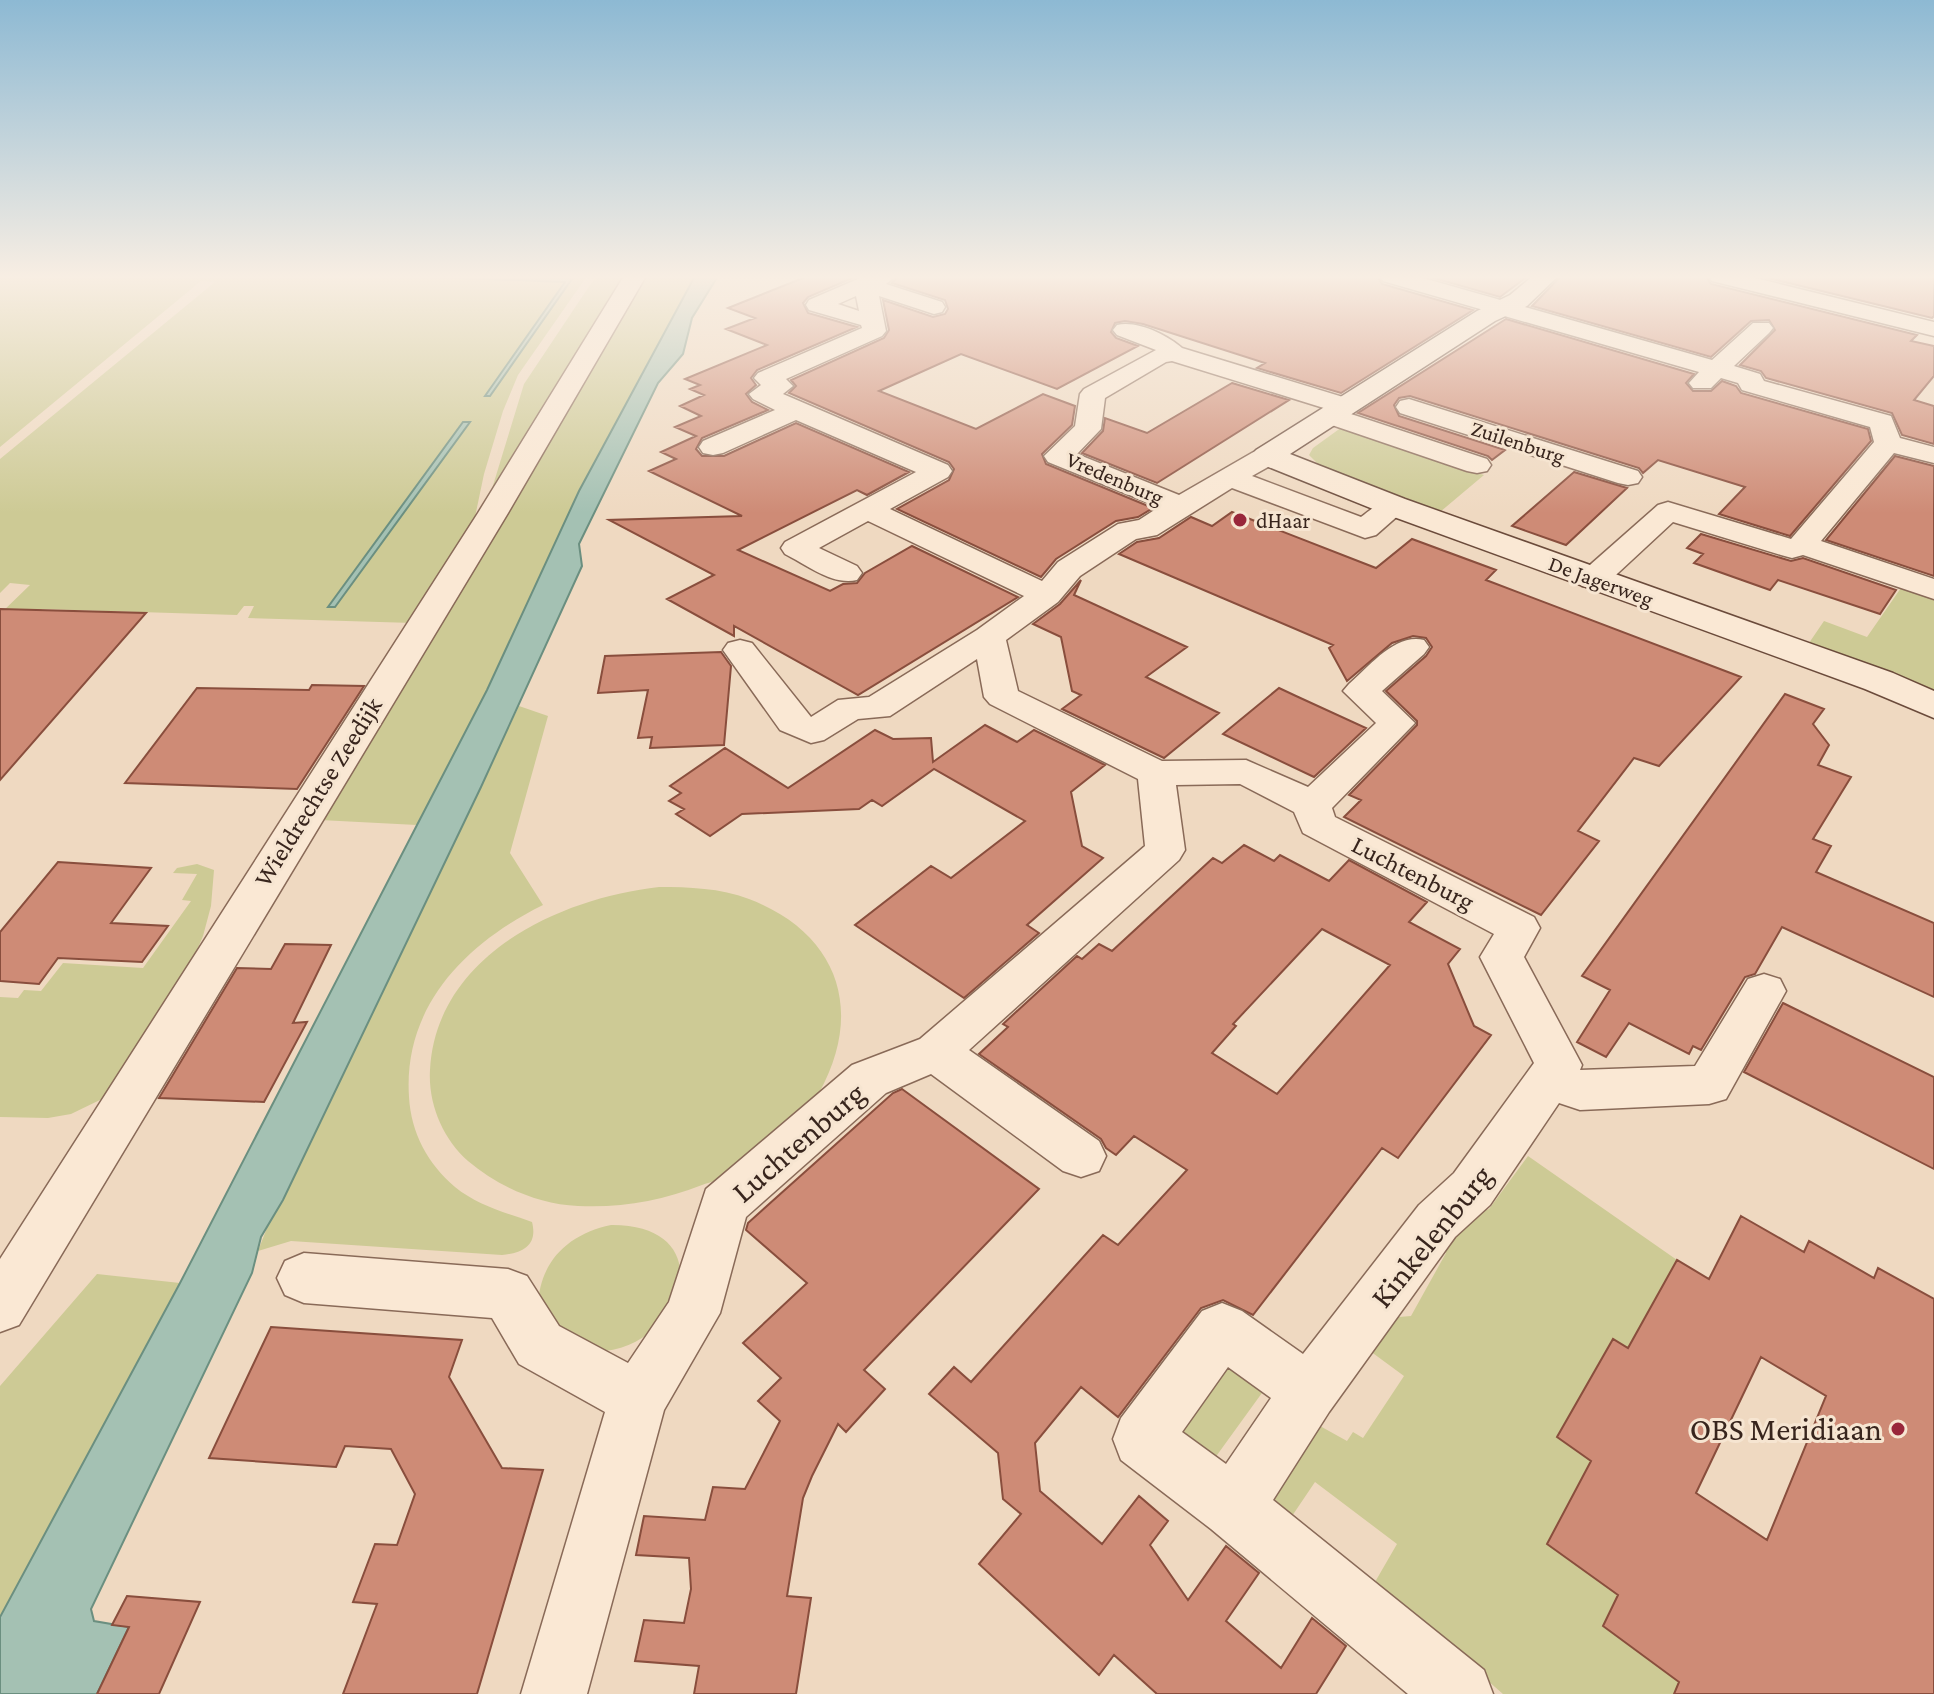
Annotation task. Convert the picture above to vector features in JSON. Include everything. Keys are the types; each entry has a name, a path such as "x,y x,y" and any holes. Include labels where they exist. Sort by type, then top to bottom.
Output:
{"street":[{"name":"Wieldrechtse Zeedijk","path":"0,1307 493,513 588,355"},
{"path":"819,355 767,378 780,386 762,394 938,471 796,548 846,573"},
{"name":"Vredenburg","path":"1165,355 1093,394 1088,429 1058,456 1181,506 1267,456"},
{"path":"1179,355 1477,465"},
{"path":"1267,456 1427,355"},
{"path":"1585,361 1592,355"},
{"path":"1664,355 1751,379 1751,385 1882,422 1888,443"},
{"path":"1672,385 1696,388 1733,355"},
{"name":"Zuilenburg","path":"1409,407 1665,490 1668,511"},
{"path":"713,447 796,410"},
{"path":"1888,443 1934,455"},
{"path":"1593,579 1668,511 1792,549 1802,545 1888,443"},
{"name":"De Jagerweg","path":"1267,456 1394,506 1879,681 1934,706"},
{"path":"1231,478 1365,529 1394,506"},
{"path":"740,650 793,722 811,732 851,708 877,708 989,637 1047,595 1069,569 1129,530 1146,529 1181,506"},
{"path":"867,510 1047,595"},
{"path":"1802,545 1934,589"},
{"name":"Luchtenburg","path":"989,637 1002,697 1156,773 1246,772 1312,805 1317,824 1519,928 1502,957 1559,1065 1551,1078"},
{"path":"1312,805 1397,723 1361,691 1412,647"},
{"name":"Luchtenburg","path":"554,1694 638,1399 693,1313 724,1205 869,1079 936,1052 1165,850 1156,773"},
{"path":"1551,1078 1580,1091 1709,1085 1764,991"},
{"path":"936,1052 1081,1156"},
{"name":"Kinkelenburg","path":"1233,1507 1309,1392 1437,1221 1472,1189 1551,1078"},
{"path":"304,1278 508,1294 539,1345 638,1399"},
{"path":"1309,1392 1222,1329 1142,1439 1233,1507 1460,1694"}],"shaded area":[{"path":"0,355 111,355 0,447"},
{"path":"126,355 514,355 486,395 489,396 518,355 532,355 518,375 503,411 475,517 413,623 248,618 254,606 244,606 237,615 42,609 0,652 0,614 30,585 10,583 0,593 0,459","holes":["463,422 469,423 335,607 329,607"]},
{"path":"514,355 519,355 490,396 485,396"},
{"path":"543,355 579,355 491,492 524,384"},
{"path":"595,355 652,355 579,491 487,690 417,825 320,820"},
{"path":"652,355 682,355 658,383 579,544 582,566 481,787 283,1200 261,1237 252,1273 91,1609 94,1621 129,1627 97,1694 0,1694 0,1617 180,1283 487,690 579,491"},
{"path":"463,422 470,422 335,607 328,607"},
{"path":"1342,427 1484,475 1440,512 1323,469 1309,455 1313,448"},
{"path":"1903,585 1934,594 1934,691 1809,643 1824,621 1867,637"},
{"path":"519,706 548,716 510,853 543,905 489,938 465,958 445,981 428,1006 417,1034 410,1064 409,1097 417,1135 429,1158 445,1178 473,1199 532,1222 531,1242 522,1250 502,1255 291,1241 258,1251 272,1215 283,1200"},
{"path":"197,864 214,870 211,906 203,936 173,1007 104,1098 71,1114 48,1118 0,1117 0,997 18,998 24,990 41,991 63,963 143,968 191,901 182,900 197,874 173,873 177,868"},
{"path":"659,887 716,890 749,899 779,914 804,932 822,953 835,978 841,1004 840,1032 833,1062 819,1093 806,1108 730,1173 672,1195 626,1204 578,1206 548,1202 506,1186 459,1152 444,1132 435,1108 430,1070 438,1030 454,994 479,964 545,919 621,893"},
{"path":"1528,1156 1677,1260 1628,1348 1613,1339 1557,1437 1592,1462 1548,1544 1618,1595 1604,1626 1679,1682 1674,1694 1503,1694 1375,1582 1397,1544 1315,1482 1292,1516 1265,1490 1311,1421 1347,1441 1353,1432 1363,1438 1404,1376 1370,1351 1387,1318 1411,1316 1446,1253 1443,1237 1460,1219 1489,1209"},
{"path":"611,1225 646,1230 668,1243 679,1262 680,1284 671,1307 656,1327 633,1343 601,1352 582,1352 565,1340 538,1307 540,1291 544,1276 559,1252 582,1235"},
{"path":"97,1274 180,1283 0,1617 0,1386"},
{"path":"1230,1359 1267,1386 1212,1462 1175,1433"}],"building":[{"path":"743,355 792,355 757,370 751,378 756,385 746,394 752,402 768,410 702,438 696,449 702,456 724,456 796,423 909,472 867,495 857,490 738,550 830,591 843,584 857,583 865,573 912,546 1018,597 858,695 734,626 734,636 667,599 714,575 609,520 742,516 649,471 676,459 661,452 696,436 675,427 701,416 680,406 704,395 690,389 700,385 685,379"},
{"path":"846,355 959,355 879,391 976,429 1043,394 1075,406 1072,425 1042,454 1046,464 1153,508 1138,517 1116,521 1056,559 1041,577 897,509 949,480 954,469 949,462 789,393 796,386 791,380"},
{"path":"964,355 1121,355 1057,389"},
{"path":"1240,355 1401,355 1341,393 1257,368 1265,363"},
{"path":"1449,355 1629,355 1694,374 1686,383 1693,391 1711,391 1722,381 1736,386 1741,393 1868,429 1871,441 1790,536 1719,514 1745,487 1658,460 1643,473 1639,468 1410,396 1399,398 1394,405 1399,416 1505,450 1492,460 1488,456 1358,413"},
{"path":"1750,355 1934,355 1934,376 1914,400 1934,406 1934,444 1902,435 1892,413 1766,378 1761,371 1740,365"},
{"path":"1232,383 1289,400 1157,483 1082,453 1103,431 1105,418 1147,433"},
{"path":"1895,456 1934,466 1934,576 1826,540"},
{"path":"1574,472 1627,488 1566,545 1512,526"},
{"path":"1232,512 1376,568 1412,539 1496,570 1486,580 1741,677 1659,766 1634,758 1578,831 1599,841 1541,915 1344,817 1361,800 1349,795 1417,725 1417,721 1386,691 1426,656 1432,647 1426,638 1413,636 1392,643 1347,681 1329,648 1333,645 1119,554 1137,542 1159,538 1191,517 1212,526"},
{"path":"1701,534 1791,561 1803,558 1896,590 1880,614 1778,580 1770,590 1694,563 1703,554 1687,548"},
{"path":"1081,580 1074,595 1187,647 1146,677 1219,713 1164,758 1062,709 1081,695 1072,691 1061,637 1033,624 1060,604"},
{"path":"0,609 146,613 0,780"},
{"path":"721,652 731,666 724,745 650,748 652,737 638,738 648,690 598,693 605,656"},
{"path":"312,685 364,686 297,789 125,783 197,688 309,690"},
{"path":"1279,688 1366,728 1314,777 1223,734"},
{"path":"1785,694 1824,709 1813,724 1829,745 1818,765 1851,777 1813,839 1831,846 1816,872 1934,923 1934,997 1782,927 1755,974 1745,977 1701,1050 1693,1046 1689,1054 1629,1023 1606,1057 1577,1042 1610,990 1582,976"},
{"path":"985,725 1017,742 1034,730 1105,765 1071,792 1082,846 1103,858 1027,925 1039,933 964,998 855,925 931,866 951,878 1025,821 934,769 882,806 872,800 859,809 742,814 710,836 676,814 684,809 669,801 681,793 670,786 725,748 788,788 875,730 893,739 931,738 933,762"},
{"path":"1244,845 1274,861 1280,855 1329,881 1349,860 1427,902 1409,922 1460,949 1448,964 1474,1026 1491,1035 1398,1158 1382,1148 1253,1315 1223,1300 1201,1308 1118,1417 1081,1387 1035,1443 1040,1491 1102,1544 1139,1496 1168,1521 1150,1545 1188,1600 1226,1546 1259,1573 1226,1621 1281,1668 1312,1618 1346,1646 1316,1694 1157,1694 1114,1655 1099,1675 979,1564 1021,1514 1003,1499 998,1453 929,1394 954,1367 971,1382 1103,1235 1118,1245 1187,1170 1134,1136 1116,1155 1106,1148 1101,1139 979,1054 1008,1027 1003,1024 1077,956 1082,959 1099,944 1112,951 1213,858 1222,863","holes":["1322,929 1390,965 1277,1094 1212,1053 1236,1026 1233,1024"]},
{"path":"58,862 151,868 111,923 168,926 142,962 58,958 39,984 0,981 0,932"},
{"path":"285,944 331,945 293,1023 307,1022 264,1102 159,1098 237,968 271,969"},
{"path":"1783,1003 1934,1077 1934,1169 1744,1072"},
{"path":"902,1089 1039,1189 864,1370 885,1389 846,1432 838,1424 812,1476 803,1498 787,1596 811,1598 796,1694 694,1694 699,1666 635,1661 644,1620 684,1623 691,1589 689,1558 636,1555 644,1516 705,1520 713,1487 745,1489 780,1421 758,1401 781,1378 743,1343 807,1283 746,1230 748,1223 893,1093"},
{"path":"1741,1216 1804,1252 1809,1241 1874,1278 1878,1268 1934,1299 1934,1694 1674,1694 1679,1682 1603,1626 1618,1595 1547,1544 1591,1461 1557,1437 1613,1339 1628,1348 1677,1260 1709,1279","holes":["1761,1357 1826,1396 1767,1540 1696,1493"]},
{"path":"271,1327 462,1340 449,1377 502,1468 543,1470 477,1694 343,1694 377,1604 353,1602 375,1544 397,1545 415,1494 391,1449 345,1446 336,1467 209,1458"},
{"path":"127,1596 200,1602 159,1694 97,1694 129,1627 112,1625"}],"place":[{"name":"dHaar","path":"1240,520"},
{"name":"OBS Meridiaan","path":"1898,1429"}]}
